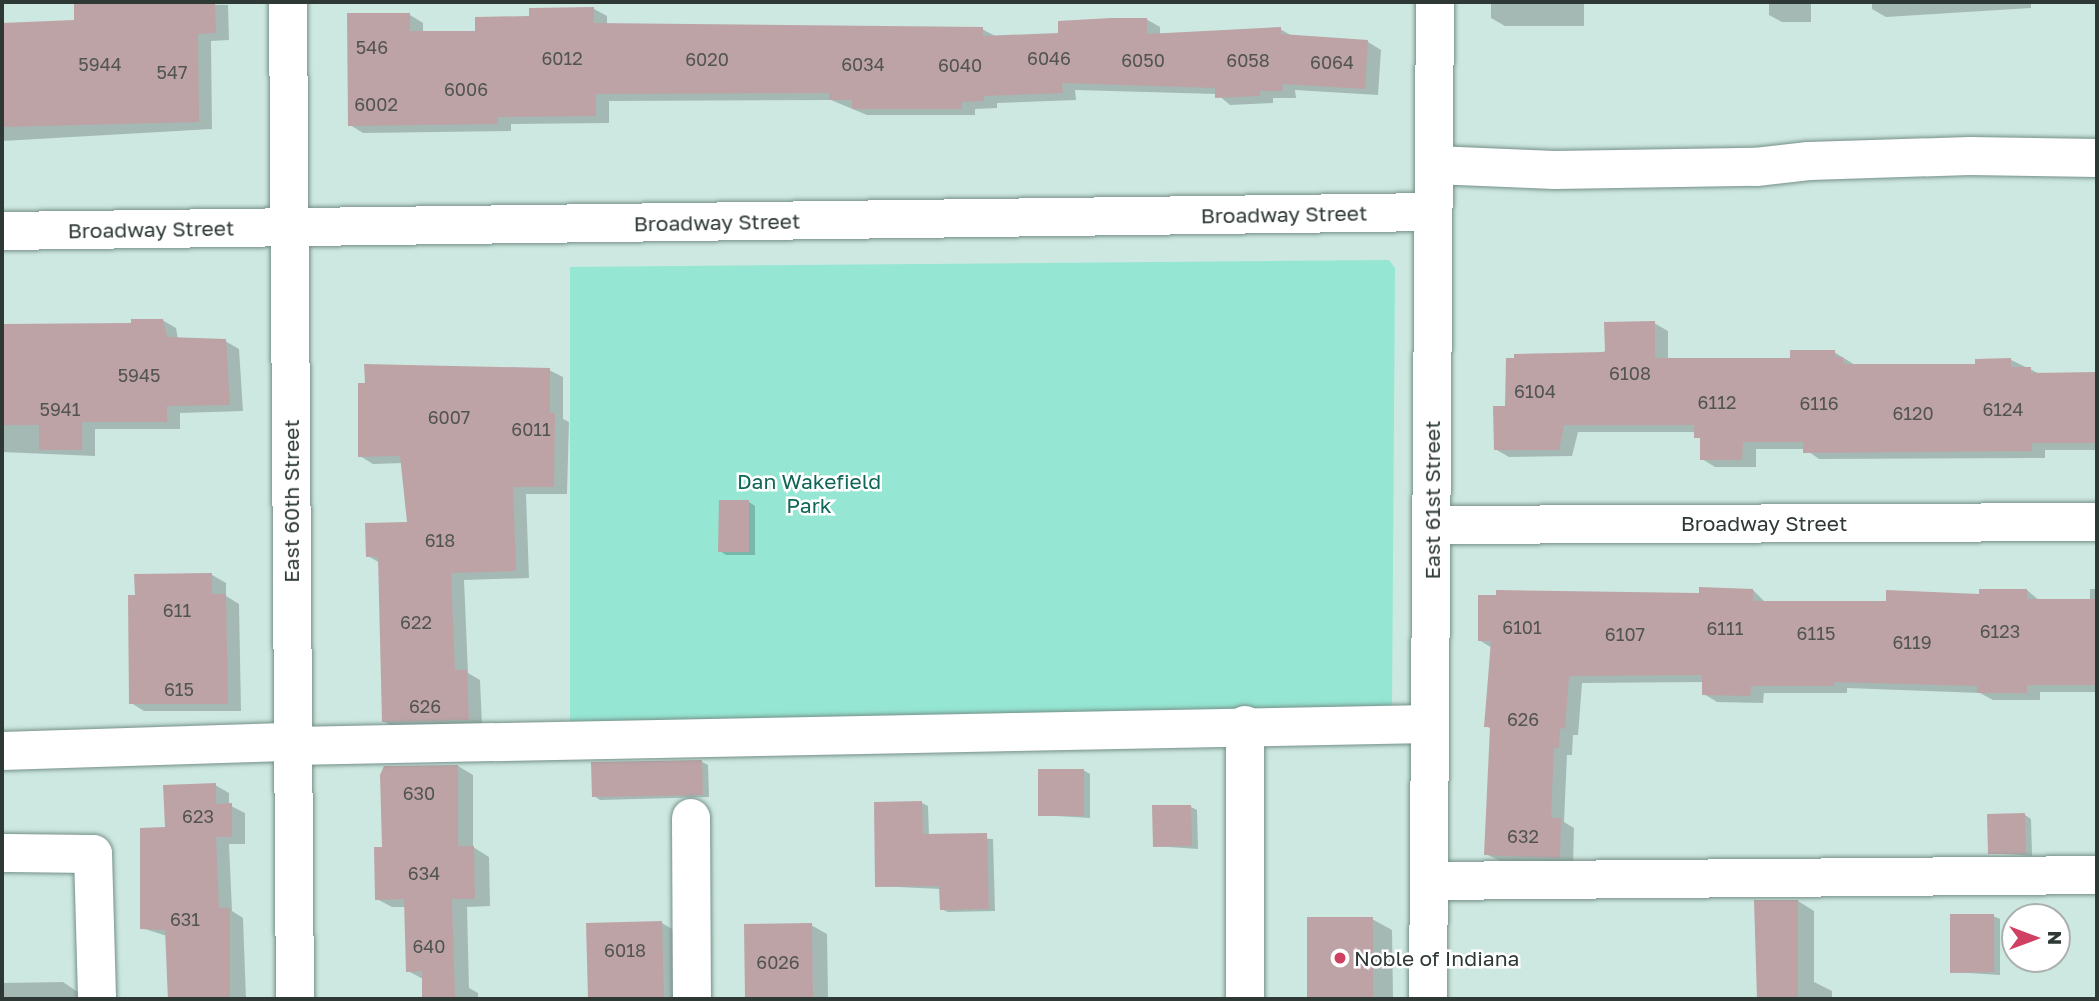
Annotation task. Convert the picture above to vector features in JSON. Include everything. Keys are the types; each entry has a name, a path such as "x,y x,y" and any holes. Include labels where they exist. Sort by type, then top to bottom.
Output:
{"street":[{"name":"East 60th Street","path":"288,2 295,999"},
{"name":"East 61st Street","path":"1428,999 1435,2"},
{"path":"1434,165 1555,170 1756,167 1809,161 1970,156 2097,159"},
{"name":"Broadway Street","path":"2,231 1433,212"},
{"name":"Broadway Street","path":"1431,525 2097,522"},
{"path":"2,751 1245,725 1430,724"},
{"path":"1245,725 1245,999"},
{"path":"691,818 692,999"},
{"path":"2,853 93,853 97,999"},
{"path":"1429,881 2097,875"}],"green space":[{"name":"Dan Wakefield Park","path":"1389,260 1395,268 1392,711 570,726 570,267"}],"building":[{"path":"74,2 215,2 216,33 198,34 199,122 2,127 2,23 74,20"},
{"path":"594,7 594,23 983,27 983,36 1058,33 1058,21 1111,18 1147,18 1147,34 1281,27 1281,34 1368,40 1365,89 1282,84 1283,91 1260,91 1260,96 1215,98 1215,88 1062,83 1063,93 984,96 984,101 962,102 962,109 852,109 852,100 829,100 829,93 596,94 596,116 498,117 498,124 348,126 347,13 410,13 410,31 475,31 475,17 529,16 529,8"},
{"path":"131,319 163,319 167,337 226,339 230,405 167,406 167,422 82,422 82,450 39,450 39,425 2,425 2,324 131,323"},
{"path":"1655,321 1655,358 1790,358 1790,350 1835,350 1835,357 1843,357 1843,364 1975,364 1975,359 2011,358 2011,367 2031,367 2031,373 2097,372 2097,443 2032,443 2032,451 1803,453 1803,442 1743,442 1742,460 1700,460 1700,438 1694,438 1694,425 1564,425 1559,450 1494,450 1493,406 1505,406 1506,358 1514,358 1514,354 1605,352 1604,322"},
{"path":"364,364 550,368 550,413 555,413 554,487 513,487 516,571 451,573 455,670 467,670 469,720 382,722 378,557 366,557 365,523 407,522 400,456 358,457 358,383 365,383"},
{"path":"719,500 749,500 749,552 718,552"},
{"path":"212,573 212,594 226,594 228,704 129,704 128,595 135,595 134,574"},
{"path":"1699,587 1753,589 1753,601 1886,601 1886,590 1979,594 1979,589 2027,589 2027,599 2097,599 2097,685 2027,685 2027,693 1977,693 1977,686 1834,682 1834,686 1751,686 1750,696 1702,695 1702,675 1569,676 1565,729 1560,728 1559,748 1554,748 1551,818 1561,818 1560,858 1484,855 1490,727 1484,727 1491,641 1478,641 1478,595 1496,595 1496,590 1699,593"},
{"path":"702,760 703,795 592,797 591,762"},
{"path":"458,765 458,846 474,846 475,899 452,899 455,999 422,999 422,971 406,972 404,899 375,900 374,847 382,847 380,775 384,766"},
{"path":"1038,769 1084,769 1084,816 1038,816"},
{"path":"216,783 216,804 232,803 232,837 216,837 219,908 230,908 230,999 168,999 165,930 140,929 140,828 165,827 163,785"},
{"path":"922,801 923,834 987,833 989,909 940,910 939,886 875,887 874,802"},
{"path":"1152,805 1191,805 1192,846 1153,847"},
{"path":"2025,813 2026,854 1988,854 1987,814"},
{"path":"1754,900 1798,900 1798,999 1757,999"},
{"path":"1950,914 1994,914 1994,972 1950,973"},
{"name":"Noble of Indiana","path":"1307,917 1373,917 1373,999 1307,999"},
{"path":"662,921 664,999 588,999 586,923"},
{"path":"812,923 813,999 745,999 744,924"}],"place":[{"name":"Noble of Indiana","path":"1340,958"}]}
